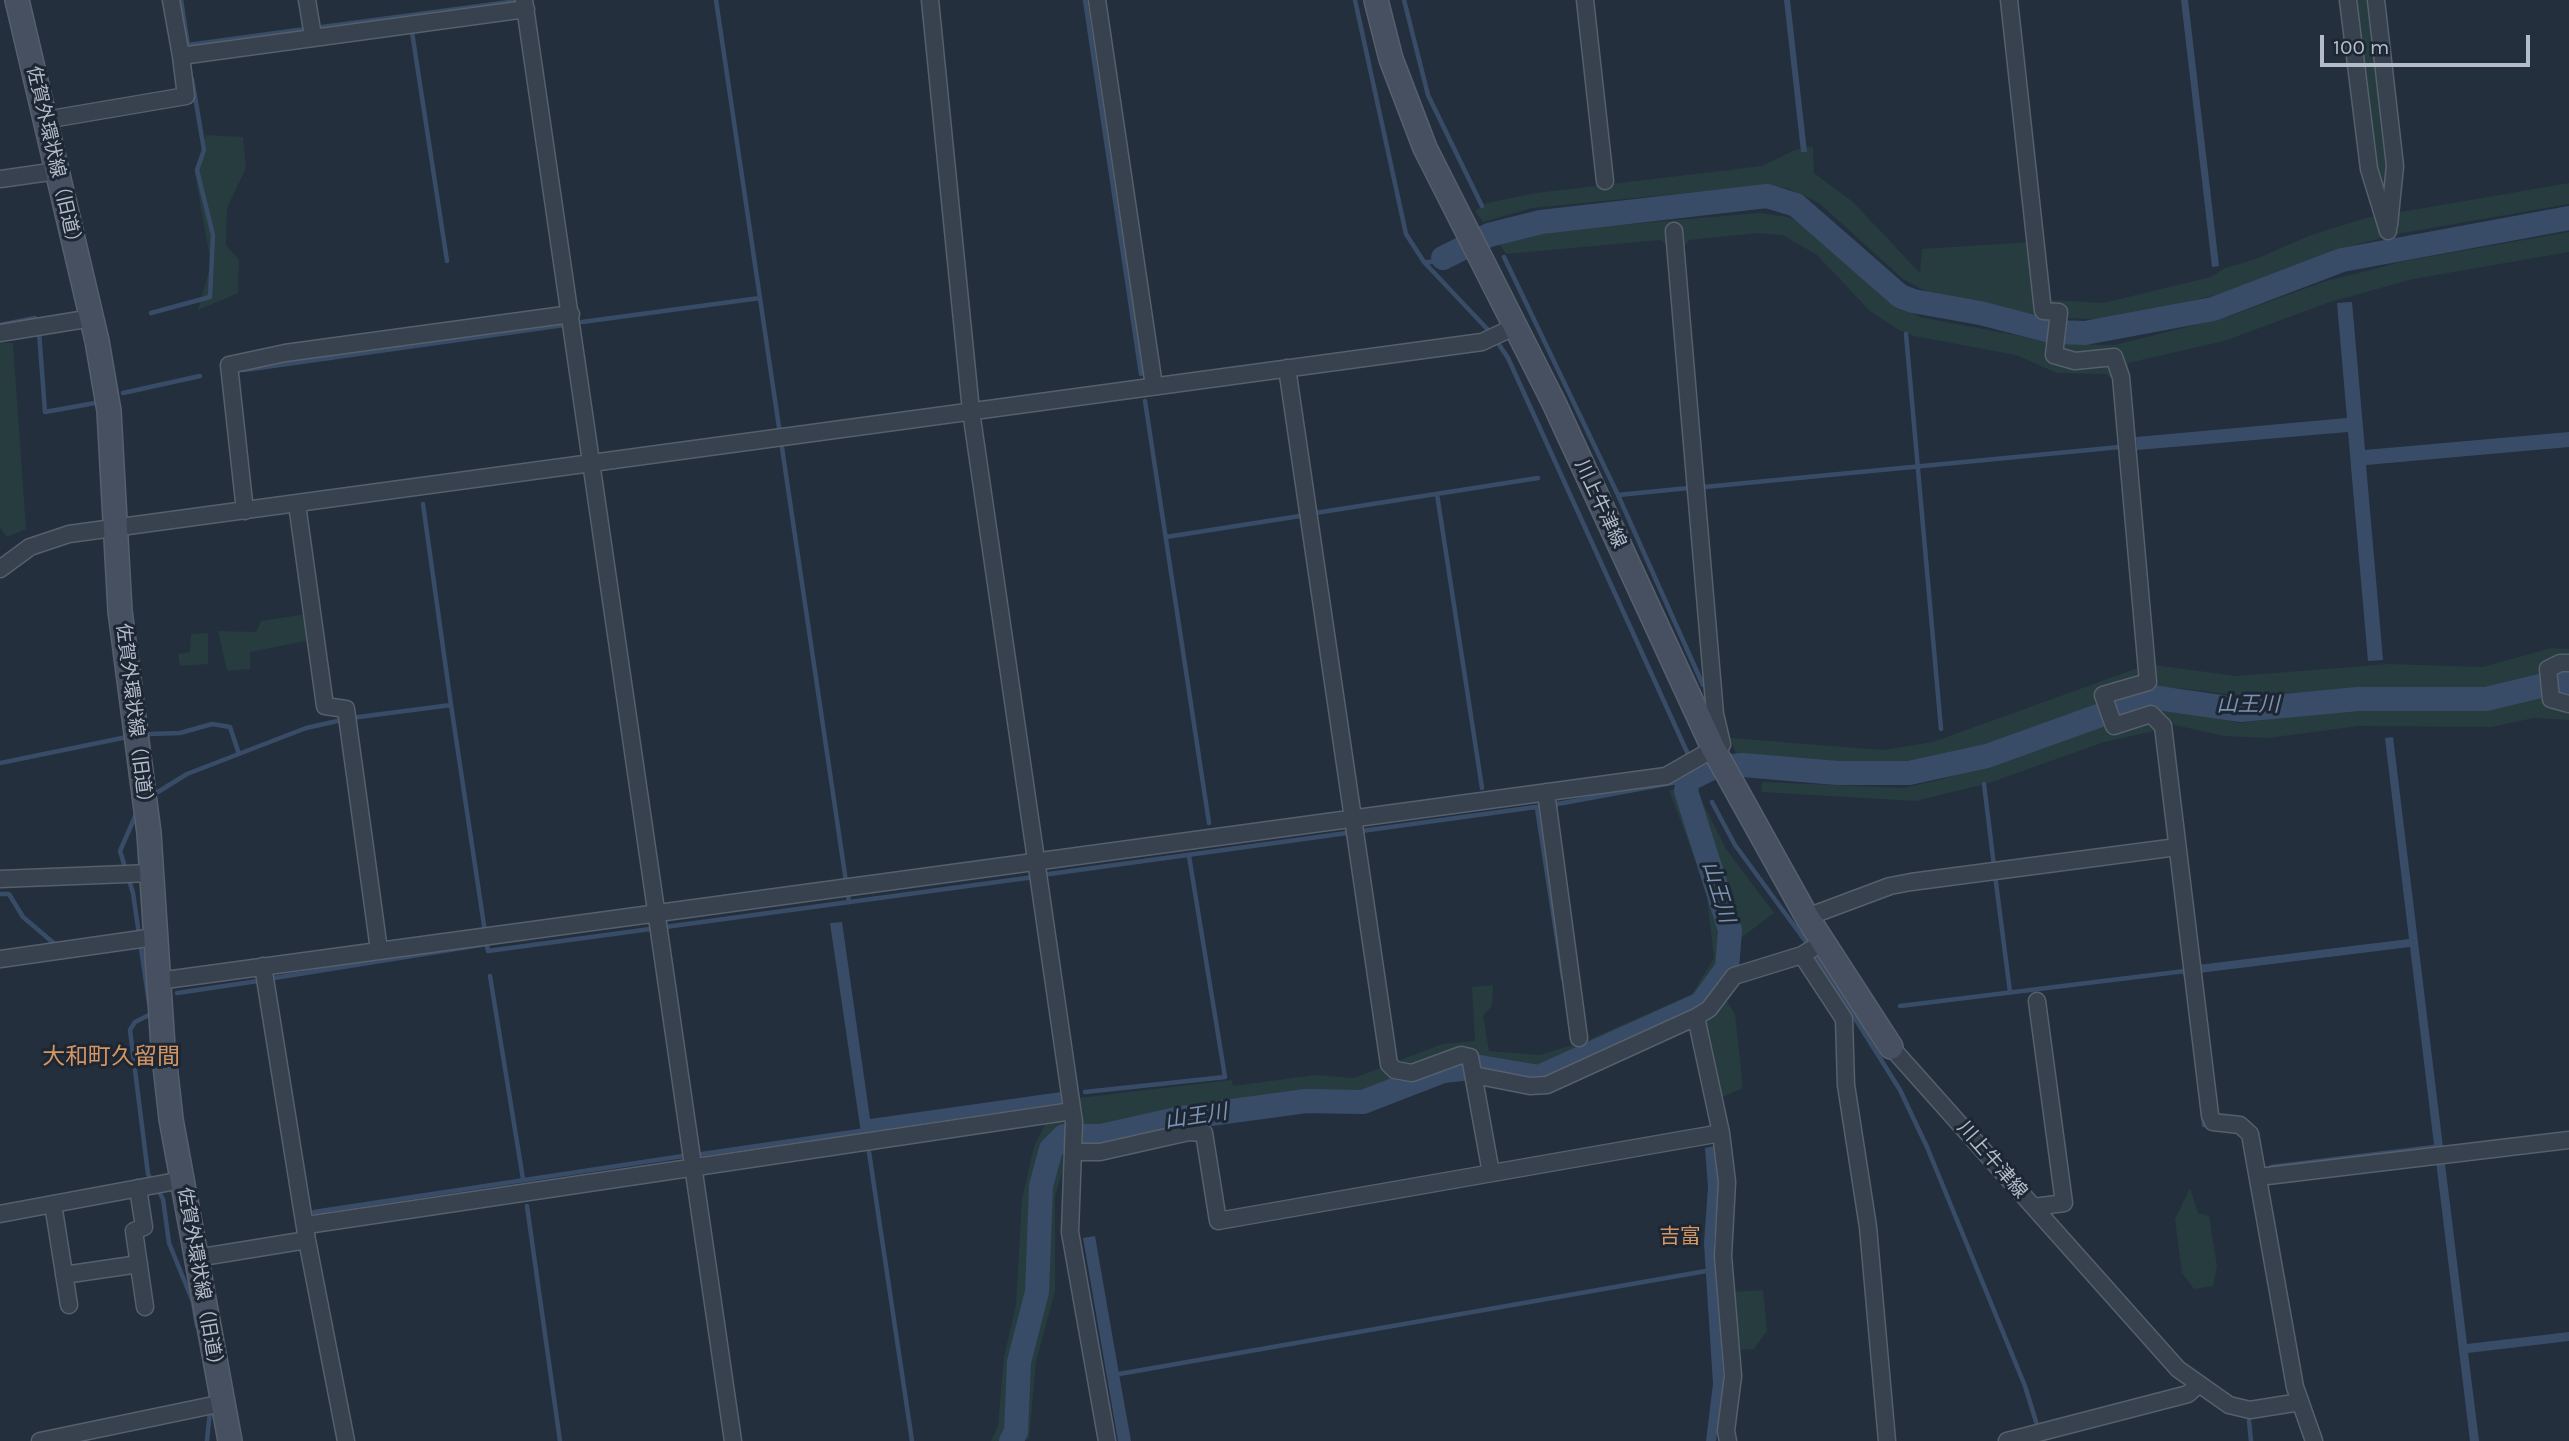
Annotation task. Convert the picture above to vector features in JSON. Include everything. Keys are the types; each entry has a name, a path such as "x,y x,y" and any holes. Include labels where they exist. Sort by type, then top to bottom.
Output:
{"street":[{"name":"佐賀外環状線（旧道）","path":"17,0 92,318 109,411 120,611 137,729 136,875 144,938 158,981 174,1181 196,1258 212,1405 230,1441"},
{"path":"45,120 186,96 171,0"},
{"path":"307,0 313,36"},
{"path":"930,0 971,411 1073,1116 1075,1153 1070,1232 1107,1441"},
{"path":"1097,0 1154,386"},
{"name":"川上牛津線","path":"1376,0 1409,111 1482,260 1508,330 1714,750 1807,916 1891,1047 2178,1369 2228,1405 2250,1410 2300,1402"},
{"path":"1585,0 1605,181"},
{"path":"2009,0 2043,311 2059,312 2054,355 2075,360 2114,357 2121,377 2148,682 2103,695 2114,726 2151,714 2163,726 2210,1115 2213,1122 2247,1129 2259,1177 2300,1402 2314,1441"},
{"path":"2348,0 2370,169 2388,231 2395,166 2375,0"},
{"path":"181,55 525,4 733,1441"},
{"path":"0,179 57,171"},
{"path":"158,981 1666,776 1721,744 1715,714 1674,231"},
{"path":"245,511 229,365 285,352 571,314"},
{"path":"0,332 92,318"},
{"path":"2,563 30,547 69,534 1482,342 1508,330"},
{"path":"1287,368 1389,1064 1395,1070 1412,1073 1461,1055 1470,1057 1491,1173"},
{"path":"297,504 325,706 346,709 379,950"},
{"path":"2569,663 2560,663 2547,669 2551,699 2569,704"},
{"path":"1546,792 1579,1038"},
{"path":"1807,916 1890,886 1911,882 2177,847"},
{"path":"0,879 136,875"},
{"path":"0,959 144,938"},
{"path":"1474,1075 1530,1086 1547,1084 1696,1017 1709,1009 1734,976 1802,956 1823,942"},
{"path":"1802,956 1844,1019 1846,1085 1868,1227 1887,1441"},
{"path":"263,967 307,1233 346,1441"},
{"path":"2034,1207 2064,1203 2037,1001"},
{"path":"1696,1017 1721,1133 1727,1182 1723,1256 1733,1376 1726,1431 1728,1441"},
{"path":"196,1258 307,1233 695,1169 1073,1116"},
{"path":"1075,1153 1100,1152 1189,1132 1204,1133 1218,1221 1721,1133"},
{"path":"2259,1177 2569,1140"},
{"path":"0,1214 174,1181"},
{"path":"142,1187 144,1227 134,1231 145,1307"},
{"path":"53,1204 69,1305"},
{"path":"64,1275 139,1264"},
{"path":"2007,1441 2188,1394 2198,1385"},
{"path":"40,1441 212,1405"}],"green space":[{"path":"2352,0 2370,0 2391,163 2388,208 2373,167"},
{"path":"206,135 243,137 246,168 227,208 226,245 239,260 238,293 198,310 211,264 195,174"},
{"path":"1813,146 1814,173 1853,202 1920,273 1922,249 2031,242 2050,300 2103,303 2211,277 2225,268 2256,259 2311,235 2366,218 2569,183 2569,204 2397,234 2343,248 2216,295 2111,320 2050,317 1935,296 1903,279 1819,203 1788,188 1757,186 1532,208 1483,222 1475,211 1487,203 1536,193 1762,166 1795,150"},
{"path":"1759,213 1789,217 1825,238 1887,300 1920,317 2062,344 2115,345 2227,317 2323,282 2405,261 2569,232 2569,252 2413,279 2330,302 2224,341 2128,363 2129,381 2115,383 2107,374 2057,373 2016,355 1914,336 1899,330 1870,311 1816,254 1782,235 1757,233 1689,240 1682,251 1660,240 1506,254 1499,243 1528,233"},
{"path":"0,343 13,343 26,529 7,537 0,528"},
{"path":"306,614 310,640 250,652 250,669 227,671 218,631 256,632 261,621"},
{"path":"208,633 208,664 180,666 178,654 190,652 191,634"},
{"path":"2551,648 2569,649 2569,676 2550,674 2486,689 2354,690 2236,695 2178,688 2147,689 1998,742 1923,762 1889,765 1737,756 1730,738 1883,750 1933,742 2138,668 2154,665 2236,676 2389,664 2483,667"},
{"path":"2554,691 2569,692 2569,720 2534,718 2491,727 2359,726 2268,738 2224,736 2170,724 2159,730 2104,742 1989,783 1916,801 1761,792 1762,782 1903,788 1943,779 2154,708 2175,707 2239,723 2358,709 2484,705"},
{"path":"1695,787 1726,849 1774,913 1737,941 1726,884 1692,795"},
{"path":"1680,789 1719,914 1723,962 1697,1000 1539,1073 1460,1060 1359,1097 1307,1096 1176,1112 1101,1130 1080,1128 1078,1098 1232,1080 1233,1086 1315,1075 1354,1078 1442,1044 1475,1041 1472,987 1493,985 1492,1006 1483,1015 1489,1051 1540,1055 1588,1040 1692,994 1714,958 1706,889 1669,790"},
{"path":"1726,1000 1735,1014 1743,1088 1720,1098 1705,1023"},
{"path":"1063,1119 1064,1128 1044,1147 1032,1195 1030,1289 1014,1356 1011,1428 1004,1441 991,1441 998,1426 1004,1357 1016,1305 1022,1199 1034,1146 1046,1123"},
{"path":"1068,1143 1068,1167 1063,1170 1055,1196 1055,1291 1036,1362 1029,1439 1015,1441 1025,1367 1042,1293 1045,1185 1056,1154"},
{"path":"2190,1188 2198,1213 2209,1216 2217,1266 2213,1286 2194,1289 2182,1273 2175,1219"},
{"path":"1763,1290 1767,1331 1754,1349 1741,1350 1733,1292"}],"water":[{"path":"1784,0 1790,0 1807,152 1801,152"},
{"path":"2181,0 2188,0 2219,266 2212,267"},
{"path":"2352,302 2365,450 2569,432 2569,447 2366,465 2383,660 2368,661 2348,432 2137,450 2136,437 2347,418 2337,303"},
{"path":"2393,737 2467,1344 2569,1332 2569,1341 2468,1353 2479,1441 2470,1441 2410,947 2199,973 2198,965 2409,939 2385,738"},
{"path":"842,922 870,1119 1061,1092 1062,1103 861,1133 830,923"},
{"path":"1715,1146 1719,1187 1714,1243 1724,1385 1716,1441 1706,1441 1713,1384 1704,1243 1708,1187 1705,1148"},
{"path":"1095,1236 1131,1441 1118,1441 1083,1238"}],"waterway":[{"path":"181,0 188,45 305,29"},
{"path":"716,0 849,902"},
{"path":"1085,0 1141,374"},
{"path":"1355,0 1406,234 1424,262 1436,262 1443,258"},
{"path":"1404,0 1428,95 1482,206"},
{"path":"322,27 517,1"},
{"path":"412,32 447,261"},
{"path":"151,313 210,297 213,235 197,170 204,150 192,79"},
{"path":"1443,258 1489,235 1541,222 1767,196 1796,205 1900,296 2054,332 2085,333 2213,309 2342,260 2569,218"},
{"path":"1504,257 1618,495 1703,685"},
{"path":"1424,262 1491,333"},
{"path":"582,322 760,298"},
{"path":"0,325 35,318"},
{"path":"244,370 564,325"},
{"path":"39,332 45,412 95,403"},
{"path":"1906,334 1941,729"},
{"path":"1496,340 1508,358 1687,752"},
{"path":"123,393 200,376"},
{"path":"1145,401 1209,823"},
{"path":"1704,487 2120,447"},
{"path":"1315,513 1538,478"},
{"path":"1618,495 1689,488"},
{"path":"1437,494 1482,788"},
{"path":"423,504 451,705"},
{"path":"1166,537 1300,516"},
{"name":"山王川","path":"1011,1441 1016,1432 1019,1362 1037,1292 1041,1186 1051,1149 1064,1136 1101,1136 1181,1118 1306,1101 1363,1102 1443,1071 1480,1067 1539,1077 1701,1004 1727,968 1730,930 1686,791 1688,780 1712,768 1743,765 1837,773 1909,773 1987,756 2151,697 2241,710 2358,699 2486,699 2557,682 2569,683"},
{"path":"351,718 451,705 485,932"},
{"path":"158,792 187,774 306,728 342,720"},
{"path":"149,734 180,733 212,724 230,727 239,754"},
{"path":"0,763 127,737"},
{"path":"1552,805 1688,780"},
{"path":"1984,784 1994,866"},
{"path":"1712,802 1735,845 1809,946"},
{"path":"1042,875 1543,806"},
{"path":"1537,808 1563,978"},
{"path":"137,812 120,851 133,893 149,1003"},
{"path":"1085,1092 1225,1077 1189,856"},
{"path":"1995,875 2010,992"},
{"path":"486,940 488,951 1034,877"},
{"path":"0,894 9,894 23,917 56,945"},
{"path":"274,978 487,944"},
{"path":"1814,953 1900,1090 1927,1147 2025,1386 2042,1441"},
{"path":"1900,1006 2185,971 2185,974"},
{"path":"490,976 523,1179"},
{"path":"177,993 258,981"},
{"path":"151,1011 151,1014 135,1022 130,1030 148,1174 152,1181"},
{"path":"2203,1114 2204,1125"},
{"path":"702,1154 860,1131"},
{"path":"2271,1167 2434,1147"},
{"path":"869,1152 912,1441"},
{"path":"314,1212 683,1156"},
{"path":"157,1188 163,1199 169,1243 193,1302 197,1326"},
{"path":"527,1206 560,1441"},
{"path":"1119,1374 1706,1271"},
{"path":"207,1441 210,1411"},
{"path":"2249,1421 2251,1441"}],"district":[{"name":"大和町久留間","path":"111,1057"},
{"name":"吉富","path":"1680,1237"}]}
